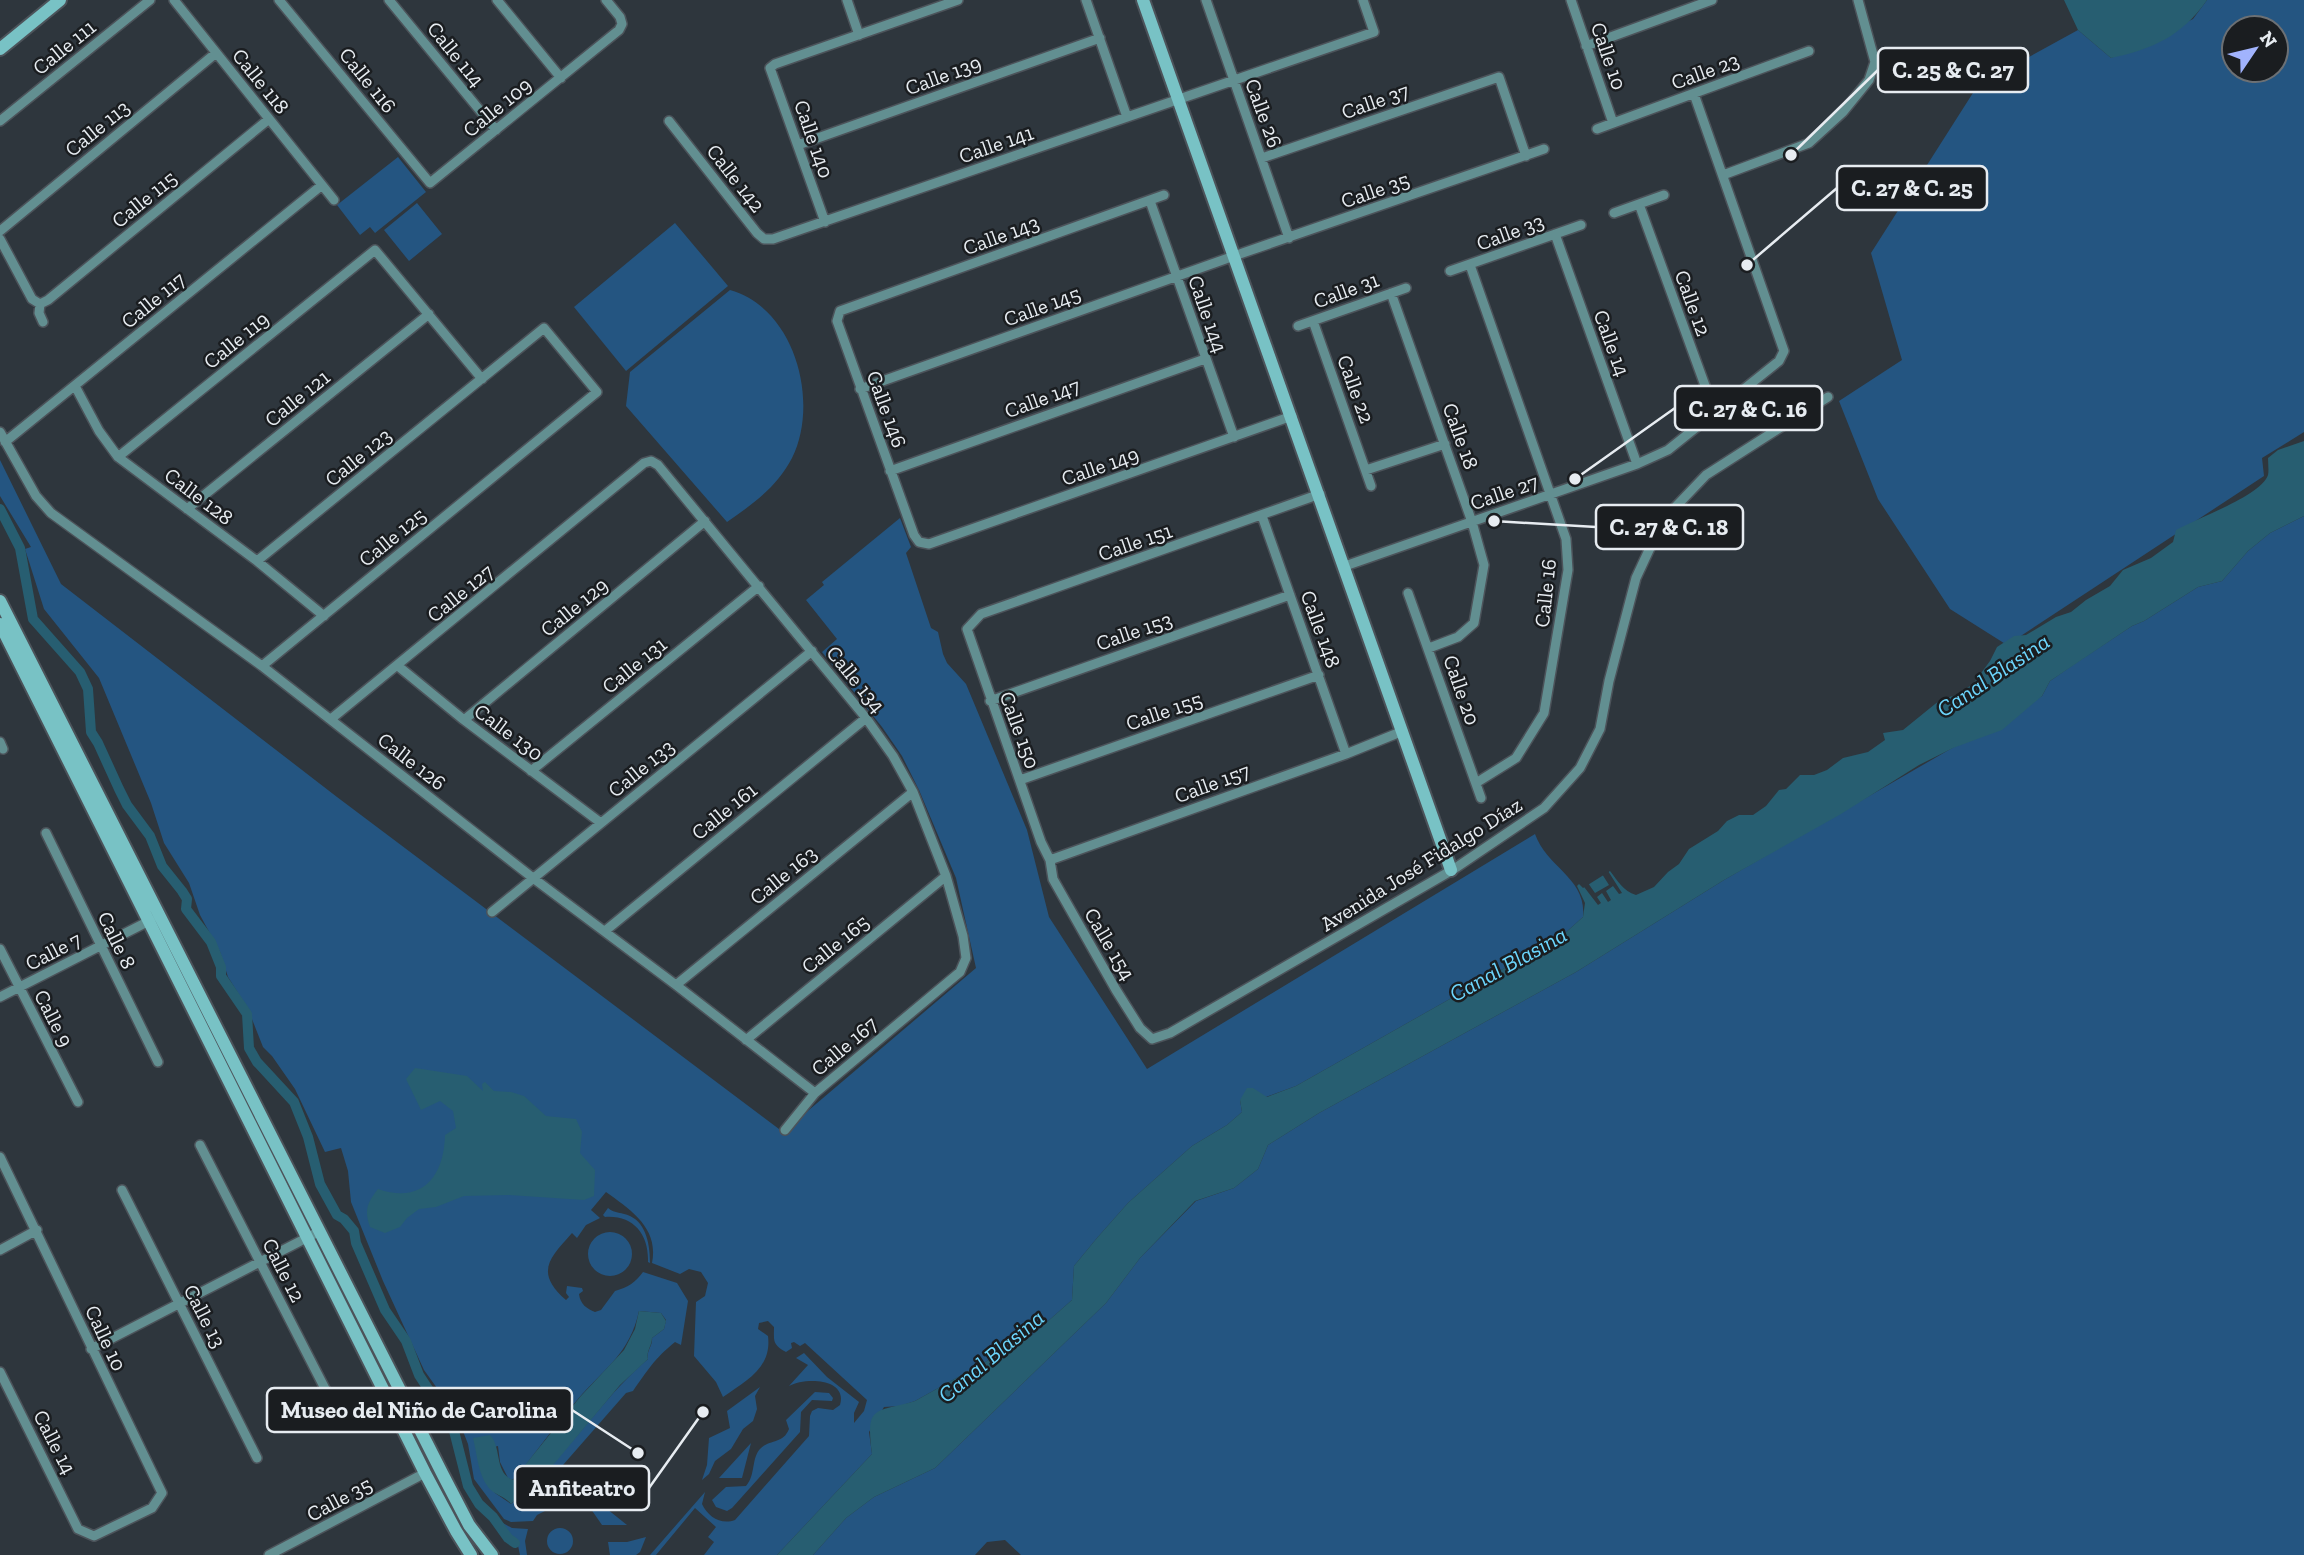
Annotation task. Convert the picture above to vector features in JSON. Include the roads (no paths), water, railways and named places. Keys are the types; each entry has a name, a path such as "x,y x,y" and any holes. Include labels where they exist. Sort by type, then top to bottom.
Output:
{"street":[{"path":"0,49 60,0"},
{"name":"Calle 111","path":"0,121 150,0"},
{"name":"Calle 118","path":"174,0 322,185"},
{"name":"Calle 116","path":"279,0 430,183"},
{"name":"Calle 114","path":"389,0 496,130"},
{"path":"497,0 561,78"},
{"name":"Calle 109","path":"430,183 619,30 622,24 620,18 606,0"},
{"path":"847,0 859,35 958,0"},
{"path":"1086,0 1127,117"},
{"path":"1143,0 1451,870"},
{"name":"Calle 26","path":"1206,0 1289,238"},
{"name":"Calle 141","path":"825,222 1374,32 1363,0"},
{"name":"Calle 10","path":"1571,0 1614,123"},
{"path":"1586,46 1712,0"},
{"path":"1723,175 1809,143 1843,112 1869,80 1875,62 1858,0"},
{"name":"Calle 140","path":"825,222 770,68 859,35"},
{"name":"Calle 139","path":"798,145 1100,38"},
{"name":"Calle 23","path":"1598,129 1809,51"},
{"name":"Calle 113","path":"0,231 216,53"},
{"name":"Calle 37","path":"1262,158 1499,77 1527,156"},
{"name":"Calle 27","path":"1345,566 1552,495 1668,450 1779,361 1784,351 1694,94"},
{"name":"Calle 115","path":"40,304 270,119"},
{"name":"Calle 142","path":"669,121 764,239 825,222"},
{"name":"Calle 35","path":"1234,256 1544,149"},
{"path":"322,185 334,200"},
{"name":"Calle 117","path":"5,442 322,185"},
{"name":"Calle 143","path":"864,302 1164,195"},
{"path":"1614,213 1664,195"},
{"name":"Calle 144","path":"1150,201 1234,436"},
{"name":"Calle 12","path":"1639,204 1715,413"},
{"name":"Calle 33","path":"1451,271 1581,225"},
{"name":"Calle 14","path":"1555,234 1637,464"},
{"path":"0,239 32,299 40,304 39,313 43,322"},
{"name":"Calle 119","path":"118,457 375,250 429,314"},
{"name":"Calle 145","path":"860,389 1234,256"},
{"name":"Calle 16","path":"1470,265 1552,495 1566,539 1569,570 1544,713 1516,758 1476,783"},
{"name":"Calle 31","path":"1298,326 1406,288"},
{"name":"Calle 18","path":"1391,293 1472,522 1484,565 1474,622 1458,637 1429,648"},
{"name":"Calle 146","path":"864,302 840,311 837,321 890,471 919,542"},
{"path":"429,314 482,379"},
{"name":"Calle 121","path":"187,509 429,314"},
{"name":"Calle 22","path":"1313,321 1371,486"},
{"name":"Calle 123","path":"257,561 544,328 597,392 544,435"},
{"name":"Calle 147","path":"890,471 1205,359"},
{"name":"Calle 128","path":"75,386 99,431 118,457 257,561 324,616"},
{"name":"Avenida José Fidalgo Díaz","path":"1152,1039 1170,1033 1451,870 1544,808 1580,768 1600,729 1609,681 1636,578 1663,520 1706,475 1828,397"},
{"name":"Calle 149","path":"919,542 929,544 1292,416"},
{"name":"Calle 126","path":"0,432 36,496 51,513 262,666 533,878 815,1093"},
{"name":"Calle 125","path":"262,666 544,435"},
{"path":"1366,470 1445,444"},
{"name":"Calle 134","path":"609,493 644,463 651,461 658,465 866,718 893,756 913,792 946,876 963,936 965,958 960,972 932,995"},
{"name":"Calle 127","path":"331,719 609,493"},
{"name":"Calle 151","path":"967,629 981,614 1320,494"},
{"name":"Calle 148","path":"1262,516 1346,754"},
{"name":"Calle 129","path":"464,720 705,521"},
{"name":"Calle 131","path":"531,771 759,586"},
{"name":"Calle 20","path":"1408,593 1481,799"},
{"name":"Calle 153","path":"990,701 1290,595"},
{"path":"1,605 307,1238 425,1472 471,1555"},
{"path":"0,624 320,1231 469,1525 492,1555"},
{"name":"Calle 150","path":"967,629 990,701 1050,860"},
{"name":"Calle 133","path":"492,912 812,652"},
{"name":"Calle 130","path":"398,666 464,720 601,822"},
{"name":"Calle 155","path":"1020,780 1319,675"},
{"name":"Calle 161","path":"605,932 866,718"},
{"name":"Calle 157","path":"1050,860 1403,731"},
{"name":"Calle 163","path":"676,985 913,792"},
{"name":"Calle 8","path":"46,834 158,1062"},
{"name":"Calle 154","path":"1050,860 1053,879 1059,891 1116,990 1140,1028 1152,1039"},
{"name":"Calle 165","path":"746,1040 946,876"},
{"name":"Calle 7","path":"0,997 154,919"},
{"name":"Calle 9","path":"0,949 78,1102"},
{"name":"Calle 167","path":"785,1130 815,1093 932,995"},
{"name":"Calle 12","path":"200,1145 337,1412"},
{"name":"Calle 10","path":"0,1157 162,1493 152,1508 94,1536 78,1528"},
{"name":"Calle 13","path":"122,1190 257,1458"},
{"path":"0,1250 37,1230"},
{"path":"92,1349 320,1231"},
{"name":"Calle 14","path":"0,1372 78,1528"},
{"name":"Calle 35","path":"269,1555 281,1552 425,1472"}],"water":[{"path":"2064,0 2207,0 2177,32 2153,45 2111,58 2078,30"},
{"name":"Canal Blasina","path":"2304,441 2304,516 2270,533 2248,551 2222,581 2198,587 2132,626 2050,681 2042,696 2002,730 1953,748 1919,765 1841,814 1724,880 1576,972 1319,1113 1268,1145 1258,1169 1234,1188 1195,1201 1140,1258 1106,1303 935,1468 874,1497 846,1518 813,1555 777,1555 872,1454 870,1426 876,1413 915,1401 1030,1337 1072,1300 1074,1266 1097,1238 1128,1203 1192,1146 1227,1125 1242,1112 1240,1100 1247,1088 1253,1088 1267,1097 1296,1086 1563,935 1583,917 1585,903 1577,886 1579,884 1583,888 1610,871 1624,888 1636,895 1654,887 1679,864 1689,849 1718,831 1727,821 1739,815 1753,815 1766,806 1779,790 1786,789 1800,775 1814,775 1827,770 1843,758 1868,752 1885,740 1883,733 1903,730 1940,700 1956,695 1973,684 1997,647 2014,636 2026,635 2056,617 2071,612 2110,586 2123,570 2151,558 2173,542 2176,530 2253,491 2268,475 2268,458 2278,450"},
{"path":"415,1068 467,1076 483,1091 482,1084 485,1082 494,1091 524,1096 546,1116 576,1119 582,1132 580,1153 595,1170 594,1196 584,1200 509,1195 464,1196 436,1207 419,1209 400,1227 385,1233 370,1227 368,1207 378,1189 406,1193 427,1184 440,1164 445,1135 456,1128 453,1111 440,1101 421,1110 406,1079"},
{"path":"639,1311 661,1313 666,1321 664,1329 652,1338 648,1359 620,1385 554,1464 511,1504 490,1490 480,1470 473,1438 490,1435 494,1440 503,1472 513,1480 580,1397 624,1350 635,1329"}],"waterway":[{"path":"0,509 20,548 33,619 80,672 88,689 91,732 119,789 127,805 150,836 162,866 187,899 186,909 211,942 221,967 221,976 247,1014 249,1048 257,1062 294,1102 308,1137 320,1184 337,1215 354,1231 356,1243 385,1310 406,1341 419,1375 453,1427 468,1486 479,1504 515,1543"}],"place":[{"name":"C. 25 & C. 27","path":"1791,155"},
{"name":"C. 27 & C. 25","path":"1747,265"},
{"name":"C. 27 & C. 16","path":"1575,479"},
{"name":"C. 27 & C. 18","path":"1494,521"},
{"name":"Anfiteatro","path":"703,1412"},
{"name":"Museo del Niño de Carolina","path":"638,1453"}]}
